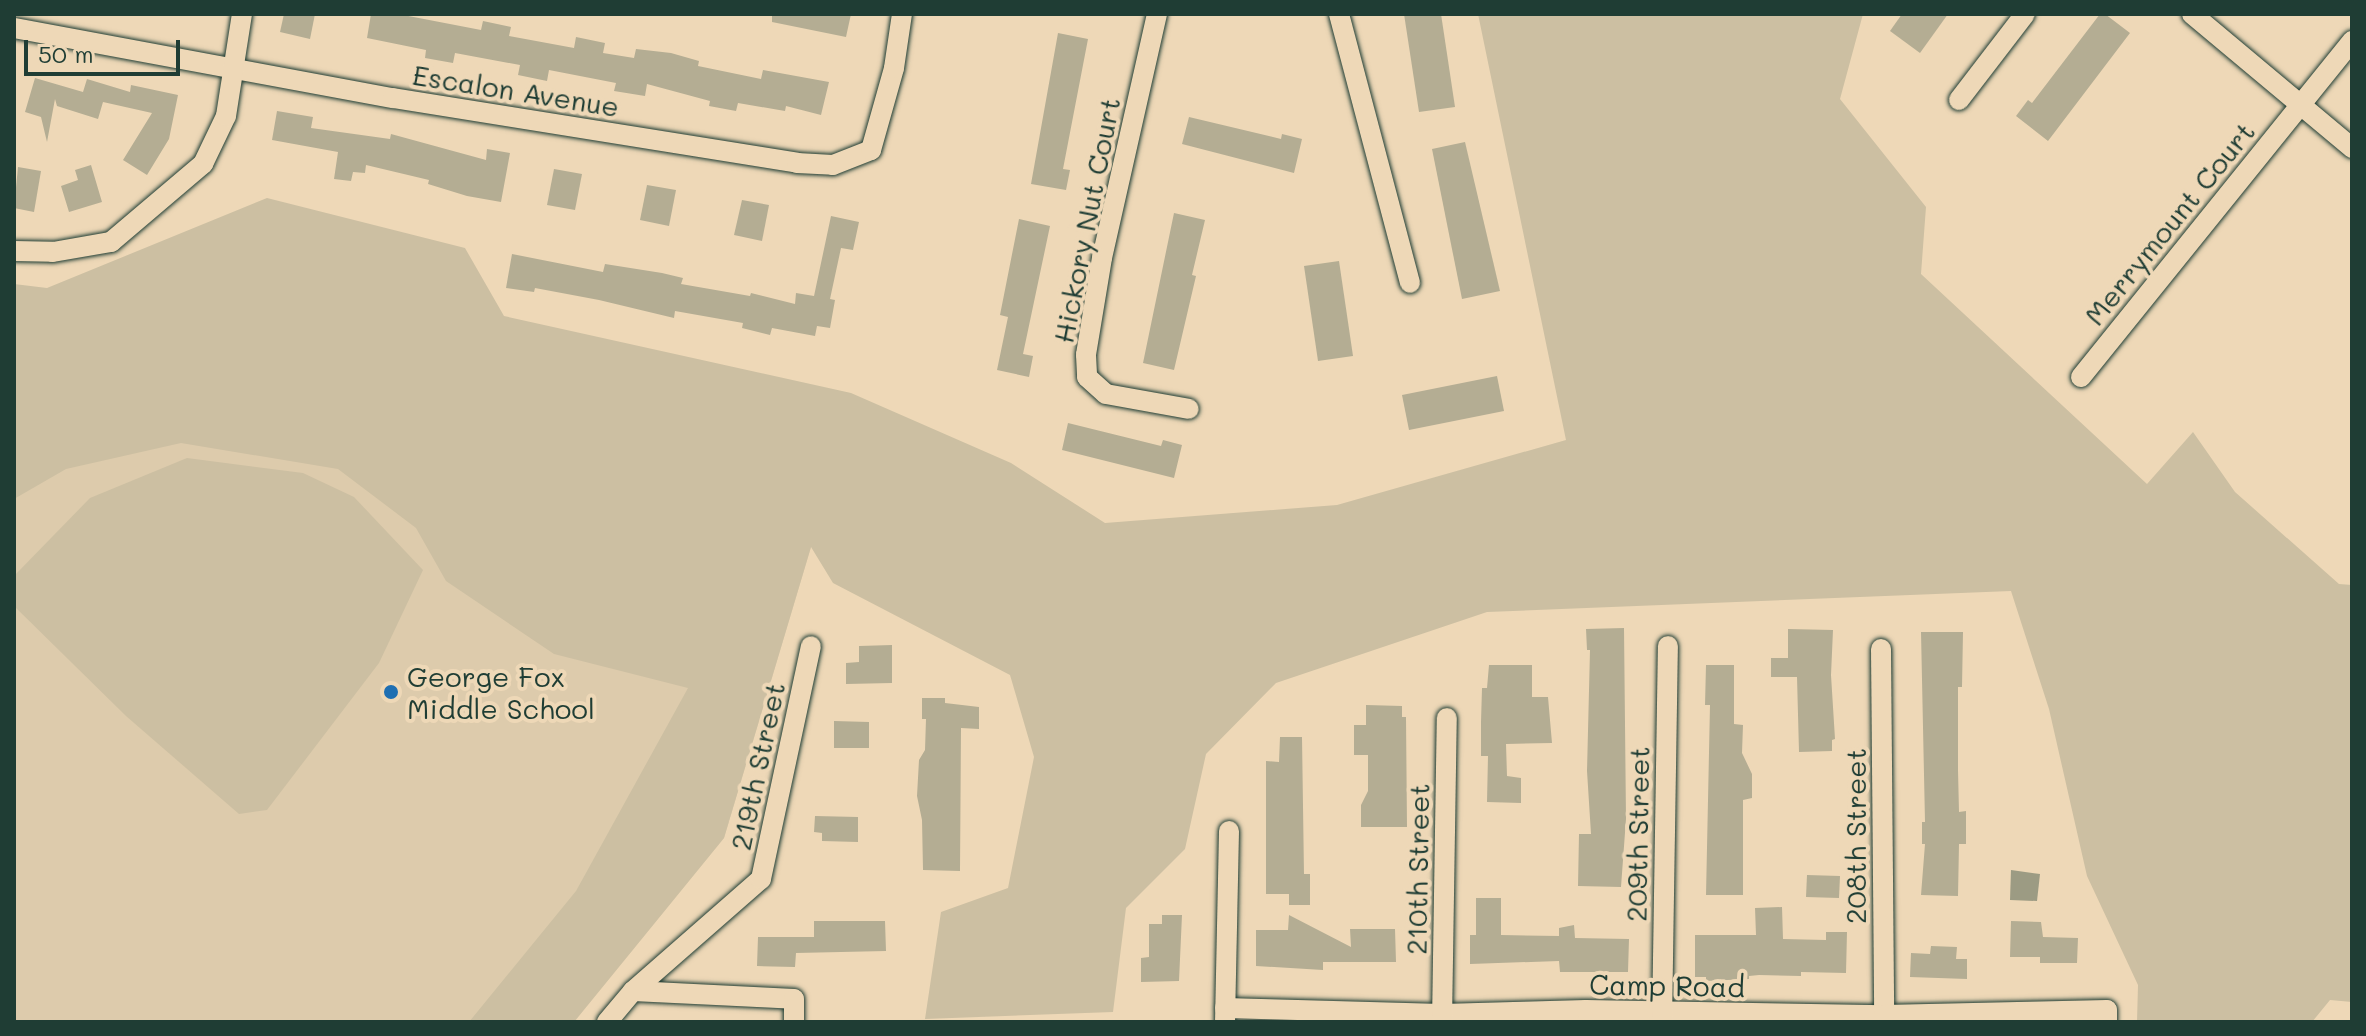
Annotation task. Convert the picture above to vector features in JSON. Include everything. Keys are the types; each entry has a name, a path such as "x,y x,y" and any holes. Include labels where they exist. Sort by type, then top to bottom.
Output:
{"street":[{"path":"14,251 53,252 111,242 148,214 203,164 226,116 242,14"},
{"name":"Escalon Avenue","path":"14,28 408,101 797,163 833,165 871,150 894,68 902,14"},
{"name":"Hickory Nut Court","path":"1157,14 1102,258 1086,355 1087,377 1106,394 1189,409"},
{"path":"1339,14 1410,283"},
{"path":"1959,100 2025,14"},
{"path":"2192,14 2352,148"},
{"name":"Merrymount Court","path":"2081,377 2352,41"},
{"name":"219th Street","path":"607,1022 633,991 761,879 811,646"},
{"name":"209th Street","path":"1662,1018 1668,646"},
{"name":"208th Street","path":"1881,649 1884,1018"},
{"name":"210th Street","path":"1442,1018 1447,718"},
{"path":"1225,1015 1229,831"},
{"path":"633,991 794,999 794,1022"},
{"name":"Camp Road","path":"1225,1015 1442,1018 1586,1010 1662,1018 2107,1016"}],"shaded area":[{"path":"1478,14 1863,14 1840,99 1926,207 1921,274 2147,484 2193,432 2235,492 2339,584 2352,585 2352,1002 2330,1000 2312,1022 2137,1022 2138,985 2087,876 2049,709 2011,591 1487,612 1276,683 1206,754 1185,849 1126,908 1113,1012 925,1019 941,912 1008,888 1034,757 1010,675 833,583 811,547 724,838 574,1022 469,1022 576,891 688,688 554,654 446,581 416,528 338,469 181,443 66,469 14,499 14,284 47,288 267,198 465,248 504,316 851,393 1011,463 1105,523 1337,505 1566,440"},
{"name":"George Fox Middle School","path":"14,392 811,547 724,838 574,1022 14,1022"},
{"path":"187,458 303,473 354,497 423,570 379,663 267,810 239,814 126,716 14,606 14,576 90,498"},
{"path":"2011,870 2040,874 2037,901 2010,900"}],"building":[{"path":"284,14 315,14 310,39 280,32"},
{"path":"371,14 398,14 481,30 483,21 511,27 509,36 574,48 576,37 605,43 603,53 634,58 636,49 671,53 699,61 698,66 761,79 763,70 829,82 821,115 786,106 785,111 738,103 736,111 709,106 710,101 647,84 645,96 614,91 616,83 549,70 547,81 518,75 520,65 455,53 453,63 425,58 426,50 367,38"},
{"path":"772,14 851,14 846,37 772,22"},
{"path":"1404,14 1441,14 1455,107 1419,112"},
{"path":"1902,14 1948,14 1920,53 1890,31"},
{"path":"2100,14 2105,14 2130,33 2048,141 2016,116 2028,100 2032,103"},
{"path":"1058,33 1088,39 1063,169 1070,170 1066,190 1031,184"},
{"path":"35,78 83,92 87,79 130,92 131,85 178,95 169,139 147,175 123,160 152,113 103,102 98,119 57,106 55,99 47,142 41,117 25,112"},
{"path":"277,111 313,117 311,128 390,139 391,134 486,160 487,149 510,153 501,202 467,196 428,184 429,180 366,165 365,173 353,172 351,181 334,179 338,152 272,140"},
{"path":"1189,117 1281,139 1282,134 1302,139 1294,173 1182,144"},
{"path":"1465,142 1500,291 1462,299 1432,149"},
{"path":"91,165 102,202 69,212 61,186 78,180 75,170"},
{"path":"18,167 41,171 34,212 14,208"},
{"path":"554,169 582,174 575,210 547,205"},
{"path":"647,185 676,190 669,226 640,220"},
{"path":"742,200 769,205 762,241 734,235"},
{"path":"1174,213 1205,220 1192,275 1196,276 1174,370 1143,363"},
{"path":"831,216 859,222 853,250 841,248 830,299 835,300 830,328 817,326 815,336 772,328 770,335 742,328 743,323 675,311 674,318 535,288 534,292 506,288 512,254 603,272 605,264 662,273 683,278 681,284 750,296 751,293 795,304 796,293 814,296"},
{"path":"1019,219 1050,226 1023,354 1033,356 1029,377 997,370 1008,317 1000,315"},
{"path":"1339,261 1353,356 1318,361 1304,266"},
{"path":"1497,376 1504,411 1409,430 1402,395"},
{"path":"1068,423 1161,446 1163,440 1182,445 1174,478 1062,450"},
{"path":"1624,628 1626,819 1621,887 1578,886 1579,834 1591,834 1587,771 1590,650 1587,650 1586,629"},
{"path":"1788,629 1833,630 1831,675 1835,739 1832,740 1832,751 1799,752 1797,677 1771,677 1771,658 1788,658"},
{"path":"1921,632 1963,632 1962,687 1958,687 1958,770 1959,812 1966,811 1966,844 1959,844 1958,896 1921,895 1925,844 1922,844 1922,822 1925,822"},
{"path":"892,645 892,683 846,684 846,663 859,662 859,646"},
{"path":"1489,665 1532,665 1532,697 1548,697 1552,743 1506,744 1507,776 1521,778 1521,803 1487,802 1488,756 1481,756 1481,722 1482,688 1487,688"},
{"path":"1706,665 1734,665 1734,724 1743,725 1742,753 1752,774 1752,798 1743,800 1743,895 1706,895 1710,705 1705,705"},
{"path":"922,698 945,698 945,703 979,707 979,729 961,728 960,871 923,870 922,820 917,796 919,760 925,750 926,719 922,719"},
{"path":"1366,705 1402,706 1402,717 1406,717 1407,827 1361,827 1361,805 1368,791 1368,755 1354,755 1354,725 1366,725"},
{"path":"834,721 869,722 869,748 834,748"},
{"path":"1280,737 1302,737 1304,874 1310,874 1310,905 1289,905 1289,894 1266,894 1266,761 1279,762"},
{"path":"815,816 858,817 858,842 822,841 822,833 814,832"},
{"path":"1807,875 1840,876 1839,898 1806,897"},
{"path":"1476,898 1501,898 1501,935 1559,936 1559,928 1574,925 1575,938 1629,939 1628,972 1560,972 1559,961 1470,964 1470,935 1476,935"},
{"path":"1782,907 1783,939 1826,940 1826,932 1847,932 1846,973 1801,972 1801,976 1759,975 1749,976 1749,979 1706,981 1706,977 1695,977 1695,935 1756,935 1755,908"},
{"path":"1162,915 1182,915 1179,981 1141,982 1141,958 1149,957 1149,924 1162,924"},
{"path":"1289,915 1351,947 1350,929 1395,929 1396,962 1323,962 1323,970 1256,966 1256,930 1288,930"},
{"path":"814,921 885,921 886,951 796,953 795,967 757,966 758,937 814,937"},
{"path":"2011,921 2041,922 2043,937 2078,938 2077,963 2040,963 2040,957 2010,957"},
{"path":"1931,946 1957,947 1956,959 1967,959 1967,979 1910,977 1911,953 1930,954"}],"place":[{"name":"George Fox Middle School","path":"391,692"}]}
